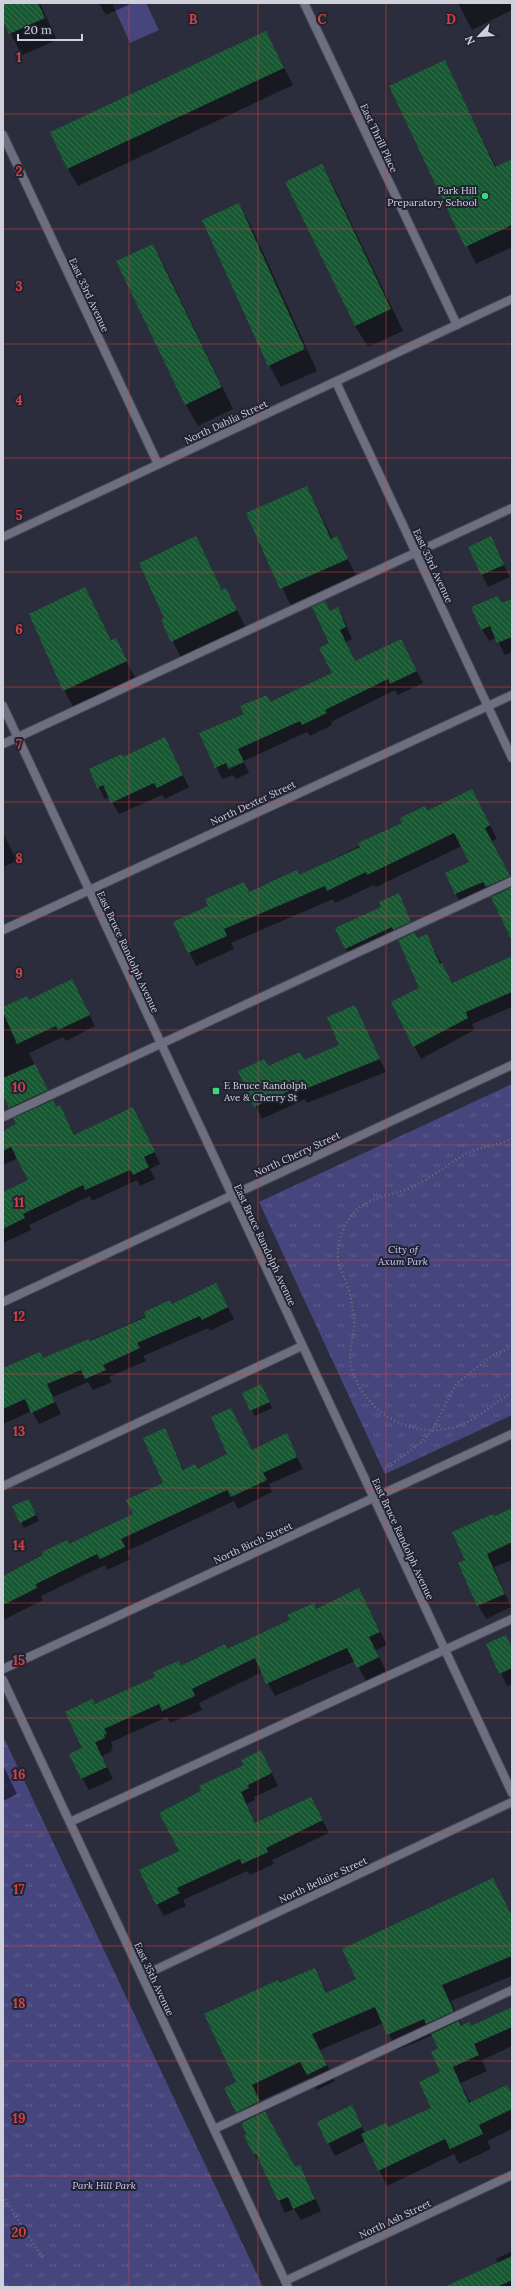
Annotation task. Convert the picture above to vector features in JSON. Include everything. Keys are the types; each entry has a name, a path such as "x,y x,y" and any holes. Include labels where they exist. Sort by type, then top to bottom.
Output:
{"street":[{"name":"East Thrill Place","path":"304,3 456,325"},
{"name":"East 33rd Avenue","path":"4,140 158,464"},
{"name":"North Dahlia Street","path":"3,537 512,299"},
{"name":"East 33rd Avenue","path":"336,382 512,758"},
{"path":"3,744 512,508"},
{"name":"North Dexter Street","path":"3,930 512,694"},
{"name":"East Bruce Randolph Avenue","path":"3,706 88,891 512,1793"},
{"path":"3,1117 512,881"},
{"name":"North Cherry Street","path":"3,1302 512,1065"},
{"path":"3,1486 302,1346"},
{"name":"North Birch Street","path":"3,1669 512,1434"},
{"path":"70,1822 512,1619"},
{"name":"East 35th Avenue","path":"3,1680 287,2284"},
{"name":"North Bellaire Street","path":"142,1976 512,1802"},
{"path":"214,2129 512,1990"},
{"name":"North Ash Street","path":"287,2284 512,2175"}],"path":[{"path":"512,1138 496,1146 474,1150 461,1156 424,1181 362,1206 351,1215 345,1225 340,1239 338,1255 339,1266 350,1292 354,1328 351,1367 357,1381 372,1405 381,1413 410,1427 433,1429 462,1425 512,1393"},
{"path":"385,1469 423,1441 433,1429 456,1384 493,1355 512,1348"},
{"path":"3,2196 44,2260"}],"green space":[{"path":"112,3 146,3 159,30 130,43"},
{"name":"City of Axum Park","path":"512,1084 512,1415 385,1474 259,1202"},
{"name":"Park Hill Park","path":"3,1736 263,2287 3,2287"}],"building":[{"path":"3,3 38,3 45,18 9,34 3,21"},
{"path":"266,31 284,68 67,169 50,132"},
{"path":"445,60 495,167 512,159 512,225 465,247 389,86"},
{"path":"322,164 391,309 355,326 285,182"},
{"path":"239,203 305,349 268,366 202,220"},
{"path":"153,244 222,387 185,405 116,261"},
{"path":"307,486 331,539 337,536 348,559 280,589 246,513"},
{"path":"196,536 222,590 226,588 237,610 171,642 161,620 164,618 139,563"},
{"path":"491,536 504,565 481,575 468,547"},
{"path":"85,587 111,640 116,638 127,661 63,691 29,614"},
{"path":"498,596 501,603 512,599 512,637 497,643 490,626 481,630 471,607"},
{"path":"325,601 330,611 338,607 346,627 340,630 355,661 401,639 417,671 390,684 388,679 325,710 327,713 302,725 300,721 238,749 244,762 228,768 226,763 215,768 199,733 244,714 240,706 267,695 270,702 332,673 319,648 329,643 312,607"},
{"path":"165,737 183,775 157,788 154,783 111,803 103,785 97,788 89,769 122,754 123,757"},
{"path":"472,789 490,825 485,828 510,876 486,887 483,882 455,894 445,873 469,862 454,833 367,875 366,872 327,891 325,886 224,929 227,936 188,953 173,922 208,906 205,899 244,882 249,892 297,870 299,875 360,847 358,843 402,823 400,818 425,806 427,811"},
{"path":"512,887 512,941 491,897"},
{"path":"399,893 411,922 393,930 392,927 345,949 335,928 381,907 379,902"},
{"path":"415,932 418,938 427,934 440,964 442,963 452,983 512,956 512,992 466,1012 468,1018 413,1047 391,1002 419,988 398,940"},
{"path":"72,979 90,1015 58,1030 56,1026 17,1044 3,1012 3,1007 27,996 29,1000"},
{"path":"355,1005 380,1059 300,1091 298,1087 254,1107 238,1071 264,1059 268,1066 300,1052 304,1060 339,1045 327,1017"},
{"path":"35,1064 48,1090 9,1108 3,1095 3,1078"},
{"path":"53,1100 56,1107 60,1105 74,1135 133,1107 155,1152 144,1157 149,1167 133,1175 130,1170 85,1190 83,1185 23,1214 25,1218 3,1229 3,1192 28,1180 11,1147 3,1151 3,1131 16,1124 13,1118"},
{"path":"216,1283 228,1307 202,1320 200,1316 137,1343 140,1348 103,1365 106,1370 85,1379 81,1370 47,1384 55,1402 31,1413 25,1399 3,1409 3,1368 40,1352 43,1358 89,1339 90,1341 146,1317 144,1312 170,1300 172,1304"},
{"path":"261,1384 270,1402 250,1411 242,1393"},
{"path":"231,1408 252,1450 287,1433 297,1457 263,1473 267,1480 231,1497 227,1490 121,1539 125,1547 100,1559 97,1554 36,1584 37,1588 3,1605 3,1576 43,1555 42,1552 67,1540 69,1544 133,1514 126,1500 163,1483 143,1438 165,1428 183,1470 195,1464 197,1469 227,1454 211,1417"},
{"path":"29,1499 36,1515 20,1523 12,1506"},
{"path":"512,1508 512,1542 487,1554 505,1594 477,1606 458,1563 465,1560 452,1532 493,1514 495,1516"},
{"path":"359,1588 380,1632 369,1637 379,1657 357,1668 347,1648 266,1684 255,1658 192,1689 195,1696 162,1711 159,1704 104,1729 107,1734 104,1735 105,1738 82,1748 65,1712 92,1699 95,1704 155,1677 153,1672 179,1661 181,1666 225,1644 227,1649 290,1620 287,1615 314,1603 316,1609"},
{"path":"506,1635 512,1648 512,1668 499,1674 486,1644"},
{"path":"95,1742 107,1767 81,1779 69,1754"},
{"path":"261,1750 272,1773 248,1785 249,1788 241,1792 255,1823 311,1797 323,1820 266,1848 268,1852 242,1864 240,1859 177,1888 180,1893 156,1905 139,1870 179,1851 159,1813 201,1791 199,1786 244,1765 241,1760"},
{"path":"493,1878 512,1916 512,1956 442,1985 454,2011 426,2024 424,2019 387,2035 375,2007 312,2034 327,2065 307,2075 300,2062 252,2085 260,2101 236,2113 224,2088 236,2082 204,2014 278,1980 279,1983 315,1968 326,1993 356,1979 342,1949"},
{"path":"512,2007 512,2027 474,2044 479,2055 453,2067 469,2103 507,2085 512,2094 512,2109 479,2125 483,2134 450,2149 445,2139 378,2171 361,2134 386,2123 388,2127 431,2108 419,2082 440,2072 431,2052 438,2048 431,2034 459,2021 461,2026 469,2022 471,2026"},
{"path":"352,2105 362,2127 327,2144 317,2122"},
{"path":"265,2111 295,2167 300,2165 315,2199 293,2209 288,2197 278,2201 256,2154 254,2155 244,2136 246,2134 241,2123"},
{"path":"512,2256 512,2280 497,2287 444,2287"}],"place":[{"name":"Park Hill Preparatory School","path":"485,196"},
{"name":"E Bruce Randolph Ave & Cherry St","path":"216,1091"}]}
